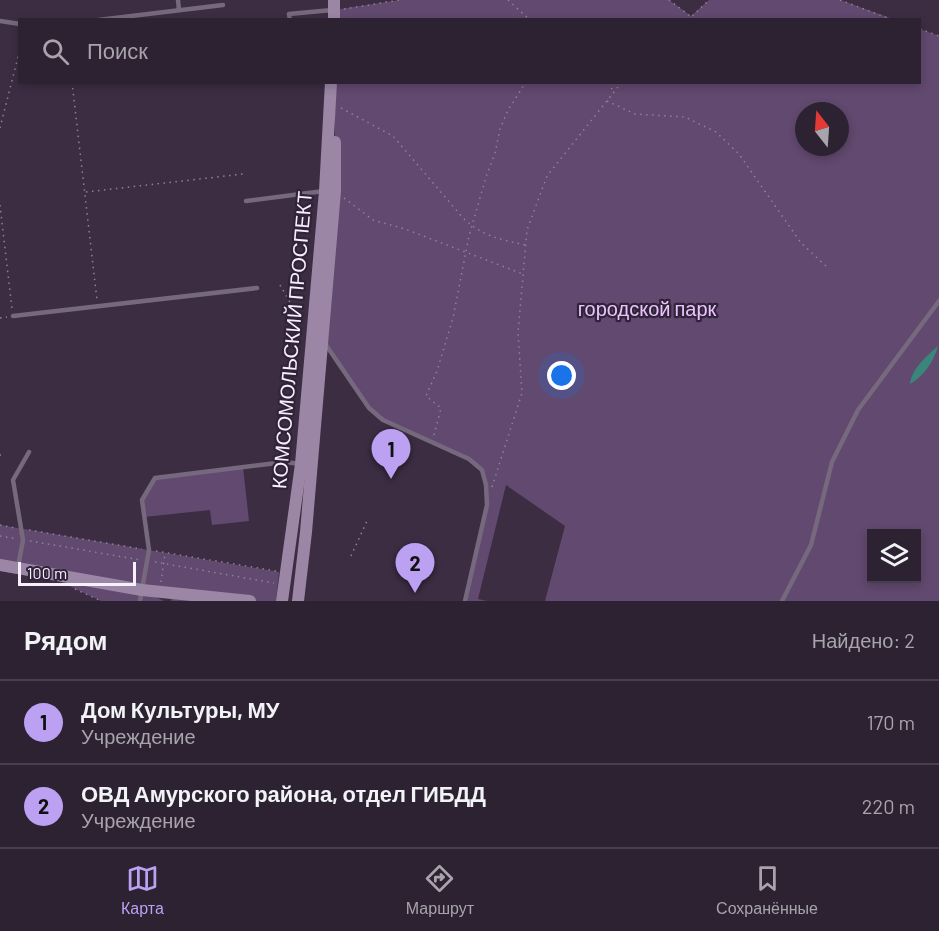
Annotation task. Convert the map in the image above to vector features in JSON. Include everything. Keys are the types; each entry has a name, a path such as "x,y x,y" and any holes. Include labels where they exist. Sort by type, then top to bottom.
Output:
{"street":[{"name":"КОМСОМОЛЬСКИЙ ПРОСПЕКТ","path":"298,601 322,340 335,104 333,84"},
{"name":"КОМСОМОЛЬСКИЙ ПРОСПЕКТ","path":"282,601 301,464 330,191 333,84"},
{"path":"0,565 141,595 250,601"}],"lane":[{"path":"178,0 179,10"},
{"path":"114,18 223,5"},
{"path":"290,18 290,14 334,12"},
{"path":"0,21 18,24"},
{"path":"246,201 330,191"},
{"path":"13,316 257,288"},
{"path":"782,601 811,545 832,462 858,410 939,301"},
{"path":"322,340 369,408 383,420 469,459 482,470 486,485 487,506 465,601"},
{"path":"17,568 23,540 13,480 29,452"},
{"path":"141,595 149,550 142,500 155,477 285,462 301,464"}],"path":[{"path":"334,12 400,0"},
{"path":"508,0 528,18"},
{"path":"669,0 691,16 709,0"},
{"path":"840,0 888,18"},
{"path":"921,29 939,36"},
{"path":"0,128 18,57"},
{"path":"72,84 98,306"},
{"path":"433,442 441,408 426,396 437,371 453,318 472,226 495,153 500,129 508,110 525,84"},
{"path":"610,84 612,92"},
{"path":"487,506 522,393 518,333 527,230 547,176 620,84"},
{"path":"606,100 635,114 685,117 717,132 753,172 801,243 828,268"},
{"path":"335,104 393,136 472,226 492,238 526,245"},
{"path":"85,192 243,174"},
{"path":"330,191 373,220 405,229 523,275"},
{"path":"0,206 13,316"},
{"path":"280,285 295,311 307,319"},
{"path":"351,556 367,521"},
{"path":"0,525 279,572"},
{"path":"0,536 278,584"},
{"path":"161,596 166,553"},
{"path":"69,586 101,601"}],"green space":[{"path":"400,0 669,0 691,16 709,0 840,0 890,18 334,18 334,10"},
{"name":"городской парк","path":"921,29 939,36 939,601 545,601 565,526 506,485 478,599 487,601 465,601 487,505 482,470 469,459 383,420 369,408 323,340 335,191 335,84 921,84"},
{"path":"243,467 249,521 212,525 210,510 144,517 142,500 155,478"},
{"path":"0,525 279,572 276,601 171,601 173,594 144,591 164,601 101,601 59,581 0,571"}],"shaded area":[{"path":"938,346 928,368 910,384 917,368"}],"place":[{"name":"Дом Культуры, МУ","path":"391,479"},
{"name":"ОВД Амурского района, отдел ГИБДД","path":"415,593"}]}
